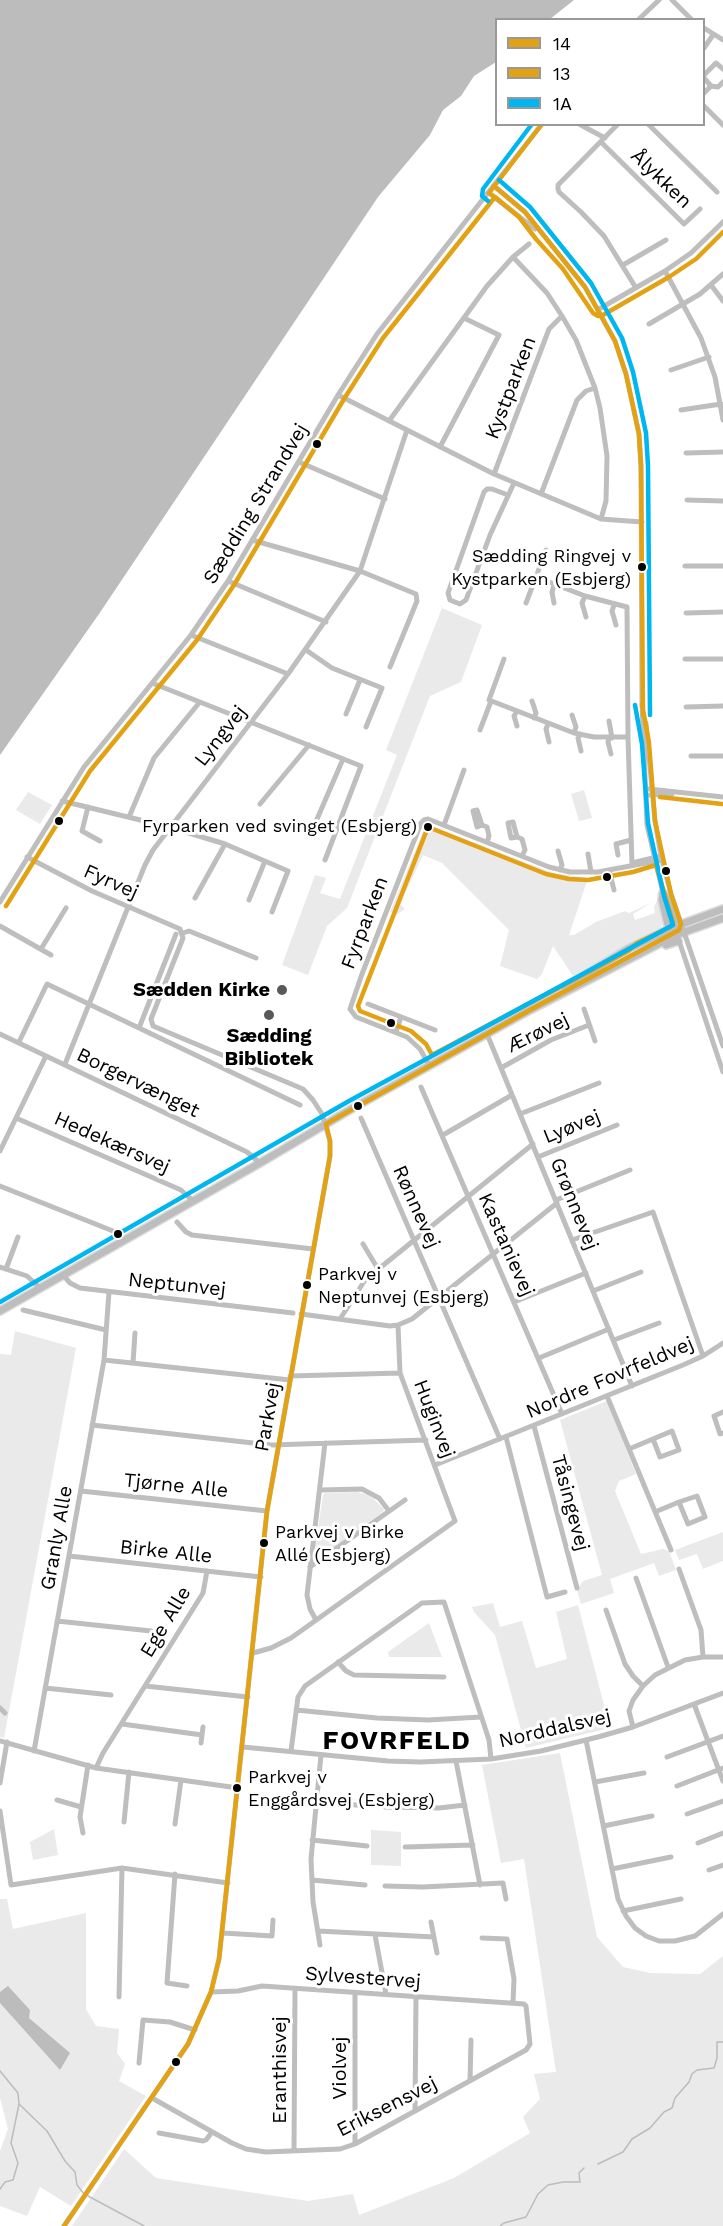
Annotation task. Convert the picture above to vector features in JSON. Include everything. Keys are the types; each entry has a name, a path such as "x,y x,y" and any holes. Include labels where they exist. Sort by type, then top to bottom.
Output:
{"main road":[{"path":"663,893 662,900 678,929"},
{"path":"530,1010 628,949 723,909"},
{"path":"0,1311 429,1065 632,957 642,956 678,929 723,918"}],"street":[{"path":"640,18 659,0"},
{"path":"672,0 690,18"},
{"path":"705,29 723,40"},
{"path":"705,47 713,35"},
{"path":"705,76 716,63 723,69"},
{"path":"705,78 711,86 718,87 723,82"},
{"path":"705,92 711,86"},
{"path":"705,107 723,126"},
{"name":"Sædding Strandvej","path":"0,902 84,767 191,635 228,581 338,395 377,334 540,126"},
{"name":"Ålykken","path":"582,126 603,140 684,224 700,209"},
{"path":"616,126 558,185 558,189 604,236 636,288"},
{"name":"Ålykken","path":"650,126 717,192"},
{"path":"494,186 525,212 568,264 599,309 615,341 634,404 641,466 642,704 649,743 647,825 663,893"},
{"path":"489,193 541,234"},
{"path":"599,309 665,271 691,253 723,222"},
{"path":"623,266 666,240"},
{"path":"389,421 487,286 513,257 529,244"},
{"path":"513,257 530,273 562,316 576,340 595,388 607,456 606,501 600,519"},
{"path":"665,271 684,304 709,357 721,401 723,420"},
{"path":"649,324 684,304 723,274"},
{"path":"711,285 723,301"},
{"name":"Kystparken","path":"494,474 549,329 562,316"},
{"name":"Kystparken","path":"440,447 499,334 464,318"},
{"path":"671,370 709,357"},
{"path":"541,494 577,400 586,391 595,388"},
{"path":"338,395 494,474 600,519 612,522 642,522"},
{"path":"681,410 721,401"},
{"name":"Lyngvej","path":"64,1064 145,865 169,827 306,650 360,571 407,430"},
{"path":"686,453 723,452"},
{"path":"299,462 385,499"},
{"path":"508,495 492,489 484,492 448,593 450,600 460,604 466,600 490,535 514,483"},
{"path":"687,500 723,501"},
{"path":"252,540 360,571 414,593 418,597 390,667"},
{"path":"526,603 546,550"},
{"path":"685,566 723,566"},
{"path":"536,577 585,596 627,608 632,865"},
{"path":"228,581 326,621"},
{"path":"554,585 552,592 554,603"},
{"path":"585,596 582,603 586,617"},
{"path":"614,605 612,611 616,625"},
{"path":"686,612 723,612"},
{"path":"191,635 288,674"},
{"path":"306,650 332,668 382,688 366,727"},
{"path":"480,730 504,659"},
{"path":"686,659 723,659"},
{"path":"346,714 360,680"},
{"path":"152,683 361,766 325,860"},
{"path":"491,701 577,733 611,738 628,737"},
{"path":"532,701 536,713 534,718"},
{"path":"129,817 154,758 199,702"},
{"path":"686,707 723,706"},
{"path":"516,726 514,716 517,711"},
{"path":"572,715 581,751"},
{"path":"609,721 611,738 608,742 611,754"},
{"path":"548,724 546,729 549,741"},
{"path":"260,804 309,746"},
{"path":"691,756 723,756"},
{"path":"311,833 343,759"},
{"path":"444,825 464,770"},
{"path":"648,792 723,797"},
{"path":"648,792 678,929 723,1072"},
{"path":"62,801 169,827 225,844 288,871 272,912"},
{"path":"88,807 82,831 100,841"},
{"name":"Fyrparken","path":"429,1065 415,1042 356,1017 351,1012 350,1006 421,823 428,819 560,870 579,873 609,870 662,858"},
{"path":"482,825 487,827 489,836 487,842"},
{"path":"517,837 522,839 525,850 522,856"},
{"path":"618,855 616,844 632,840"},
{"path":"195,898 225,844"},
{"path":"558,851 562,865 560,870"},
{"path":"588,854 591,872"},
{"name":"Fyrvej","path":"27,857 92,891 178,928 179,933 189,931 256,958"},
{"path":"249,900 265,861"},
{"path":"609,870 614,890"},
{"path":"41,949 66,908"},
{"path":"0,926 51,955"},
{"path":"678,929 723,1046"},
{"path":"139,1028 179,933 183,938 151,1019 153,1026 303,1089 313,1100 326,1124"},
{"path":"171,949 178,952"},
{"path":"19,1042 47,984 300,1104"},
{"path":"368,1004 435,1030"},
{"name":"Ærøvej","path":"584,1009 595,1041"},
{"path":"396,1032 401,1017"},
{"name":"Ærøvej","path":"501,1068 550,1040 589,1025"},
{"name":"Borgervænget","path":"0,1034 247,1152 260,1163"},
{"name":"Grønnevej","path":"487,1034 632,1386"},
{"path":"0,1151 46,1056"},
{"path":"520,1114 599,1083"},
{"path":"284,1097 290,1084"},
{"name":"Kastanievej","path":"421,1088 562,1414"},
{"path":"442,1135 512,1095"},
{"name":"Hedekærsvej","path":"16,1118 182,1190 193,1201"},
{"name":"Rønnevej","path":"361,1118 503,1438"},
{"name":"Parkvej","path":"64,2226 183,2052 211,1992 219,1959 267,1511 330,1156 330,1141 326,1124"},
{"name":"Lyøvej","path":"538,1157 617,1125"},
{"path":"340,1319 365,1280 533,1144"},
{"path":"301,1314 398,1325 412,1319 556,1202 630,1170"},
{"path":"0,1186 113,1231"},
{"path":"572,1240 653,1212 703,1356"},
{"path":"177,1222 192,1235 313,1249"},
{"path":"18,1237 3,1268 27,1276 40,1288"},
{"path":"363,1244 378,1269"},
{"path":"594,1291 641,1272"},
{"path":"514,1302 586,1273"},
{"name":"Neptunvej","path":"63,1275 70,1283 80,1288 293,1313"},
{"name":"Granly Alle","path":"34,1751 104,1360 109,1292"},
{"path":"23,1310 106,1330"},
{"path":"614,1340 659,1323"},
{"name":"Huginvej","path":"316,1620 455,1521 400,1373 398,1325"},
{"path":"539,1358 609,1329"},
{"path":"133,1363 135,1333"},
{"name":"Nordre Fovrfeldvej","path":"435,1465 703,1356 723,1343"},
{"path":"104,1360 290,1378 400,1373"},
{"path":"607,1396 671,1550"},
{"path":"723,1412 714,1416 720,1434 723,1433"},
{"path":"92,1425 278,1444 426,1440"},
{"name":"Tåsingevej","path":"534,1426 577,1588"},
{"path":"629,1449 672,1431 679,1450 660,1457 653,1439"},
{"name":"Nordre Fovrfeldvej","path":"503,1438 547,1597 565,1592"},
{"path":"253,1653 282,1644 316,1620 310,1609 307,1595 326,1443"},
{"path":"320,1490 362,1489 379,1498 389,1511"},
{"name":"Tjørne Alle","path":"81,1491 267,1511"},
{"path":"655,1512 680,1502 697,1496 705,1517 688,1524 680,1502"},
{"path":"310,1566 405,1500"},
{"name":"Birke Alle","path":"69,1556 261,1577"},
{"path":"679,1569 701,1630 703,1657"},
{"name":"Ege Alle","path":"96,1768 103,1753 203,1593 207,1571"},
{"path":"636,1578 668,1667"},
{"path":"291,1751 298,1697 305,1686 422,1603 444,1602 489,1740 491,1759"},
{"path":"606,1610 625,1664 643,1686"},
{"path":"57,1621 151,1631"},
{"path":"633,1727 629,1712 633,1700 643,1686 668,1667 686,1660 723,1657"},
{"path":"339,1662 346,1671 354,1675 444,1677"},
{"name":"Ege Alle","path":"145,1686 248,1697"},
{"path":"45,1688 111,1695"},
{"name":"Norddalsvej","path":"243,1747 388,1761 491,1759 542,1751 633,1727 723,1693"},
{"path":"694,1704 721,1769 723,1781"},
{"path":"296,1710 378,1718 429,1720 481,1717"},
{"path":"122,1724 202,1735"},
{"path":"201,1743 203,1727"},
{"path":"667,1757 723,1736"},
{"path":"586,1740 612,1869 623,1911 635,1928 659,1941 675,1941 695,1935 723,1914"},
{"path":"0,1741 96,1768 238,1788"},
{"path":"0,1783 7,1742"},
{"path":"320,1944 312,1880 312,1840 321,1755"},
{"path":"456,1761 480,1885"},
{"path":"83,1833 81,1807 88,1765"},
{"path":"677,1786 721,1769"},
{"path":"124,1822 129,1772"},
{"path":"595,1782 644,1773"},
{"path":"176,1824 181,1780"},
{"path":"57,1800 81,1807"},
{"path":"315,1800 366,1806"},
{"path":"687,1814 723,1801"},
{"path":"385,1807 439,1808 465,1805"},
{"path":"0,1811 11,1885 123,1868 228,1883"},
{"path":"604,1826 652,1816"},
{"path":"698,1843 723,1833"},
{"path":"312,1840 367,1846"},
{"path":"405,1847 473,1845"},
{"path":"612,1869 671,1857"},
{"path":"709,1870 723,1865"},
{"path":"119,1996 123,1868"},
{"path":"175,1874 167,1983 187,1986"},
{"path":"312,1880 365,1886"},
{"path":"385,1886 503,1883 506,1899"},
{"path":"623,1911 681,1899"},
{"path":"223,1933 272,1936 273,1920"},
{"path":"431,1923 437,1953"},
{"path":"318,1930 434,1937"},
{"path":"375,1935 386,1994"},
{"path":"482,1938 507,1939 514,1979 513,2002"},
{"name":"Sylvestervej","path":"211,1992 238,1992 262,1986 513,2002 526,2006"},
{"name":"Eranthisvej","path":"294,2151 296,1989"},
{"name":"Violvej","path":"355,1993 356,2144"},
{"path":"415,2111 416,1997"},
{"name":"Eriksensvej","path":"152,2098 246,2149 266,2152 340,2149 356,2144 529,2048 526,2006"},
{"path":"139,2063 143,2020 170,2022 195,2030"},
{"path":"470,2081 471,2040"},
{"path":"159,2133 203,2141 212,2132"}],"shaded area":[{"path":"0,0 574,0 551,18 495,18 495,63 474,76 461,96 443,110 430,135 378,197 99,614 0,755"},
{"path":"442,608 482,625 461,682 430,696 347,908 327,926 308,975 282,965 315,875 326,878 320,893 340,899 397,755 386,750"},
{"path":"584,790 592,818 579,821 571,794"},
{"path":"28,792 52,805 40,824 16,810"},
{"path":"429,825 553,873 588,878 569,935 574,935 596,922 625,911 629,913 651,903 633,914 635,920 655,913 654,907 658,898 663,924 661,928 573,976 553,946 542,974 537,979 500,966 509,930 442,863 423,855 400,904 405,909 396,915 390,912 425,827"},
{"path":"15,1331 76,1348 4,1738 0,1737 0,1354 11,1355"},
{"path":"607,1401 636,1474 619,1481 615,1491 641,1554 663,1549 669,1551 676,1570 659,1576 654,1563 610,1579 614,1593 581,1604 577,1590 583,1581 602,1575 560,1420"},
{"path":"356,1492 374,1499 384,1509 383,1512 316,1558 314,1556 323,1495 325,1493"},
{"path":"723,1532 723,1561 703,1569 697,1554 679,1560 675,1550"},
{"path":"493,1603 500,1627 522,1621 536,1668 567,1659 556,1612 578,1605 610,1728 526,1748 495,1635 472,1607"},
{"path":"429,1623 442,1657 389,1657 388,1652"},
{"path":"560,1753 597,1937 623,1967 650,1973 700,1974 723,1956 723,2226 72,2226 124,2149 156,2178 308,2201 353,2194 359,2215 454,2178 530,2133 523,2117 540,2099 534,2074 556,2072 524,1859 501,1863 482,1765"},
{"path":"54,1829 58,1855 33,1860 30,1842"},
{"path":"371,1830 401,1832 401,1866 371,1865"},
{"path":"0,1899 7,1899 13,1929 86,1913 86,2009 96,2026 119,2029 117,2053 125,2064 119,2081 146,2096 71,2206 40,2187 27,2216 0,2206 0,2151 8,2129 0,2098"},
{"path":"8,1986 30,2010 29,2018 70,2053 60,2070 0,2003 0,1992"}],"waterway":[{"path":"598,2164 623,2152 632,2139 650,2128 664,2112 672,2108 675,2098 689,2082 692,2074 697,2070 714,2068 717,2058 717,2042 723,2042"},
{"path":"0,2071 18,2093 19,2104 47,2131 65,2161 75,2172 77,2185 84,2194"},
{"path":"0,2189 5,2182 13,2180 18,2163 11,2143 19,2104"},
{"path":"500,2226 526,2217 538,2194 548,2185 580,2182 579,2173 584,2168"},
{"path":"88,2196 144,2226"}],"transit line":[{"name":"1A","path":"488,201 482,196 483,189 530,126"},
{"name":"14","path":"492,195 489,193 540,126"},
{"name":"1A","path":"499,180 530,207 591,283 622,338 633,372 646,433 648,466 650,715"},
{"name":"14","path":"494,186 525,212 585,287 615,341 626,374 639,434 641,466 643,715"},
{"name":"13","path":"6,906 90,771 197,640 234,585 344,399 383,338 495,197 519,217 563,269 593,313 598,316 669,277 696,259 723,232"},
{"name":"14","path":"64,2226 188,2044 211,1992 219,1959 267,1511 330,1156 330,1141 326,1124 679,930 681,924 671,894 655,821 649,743 642,704"},
{"name":"1A","path":"0,1302 349,1101 673,925 664,896 648,823 642,744 635,705"},
{"name":"13","path":"660,797 722,804"},
{"name":"13","path":"428,827 546,874 569,879 588,880 633,872 656,865 673,923 670,927 637,943 628,951 432,1055 426,1044 411,1031 360,1011 358,1006 428,827"}],"place":[{"name":"Sædding Ringvej v Kystparken (Esbjerg)","path":"642,567"},
{"name":"Fyrparken ved svinget (Esbjerg)","path":"428,827"},
{"name":"Sædden Kirke","path":"282,990"},
{"name":"Sædding Bibliotek","path":"269,1015"},
{"name":"Parkvej v Neptunvej (Esbjerg)","path":"307,1285"},
{"name":"Parkvej v Birke Allé (Esbjerg)","path":"264,1543"},
{"name":"Parkvej v Enggårdsvej (Esbjerg)","path":"237,1788"}],"district":[{"name":"FOVRFELD","path":"397,1741"}]}
